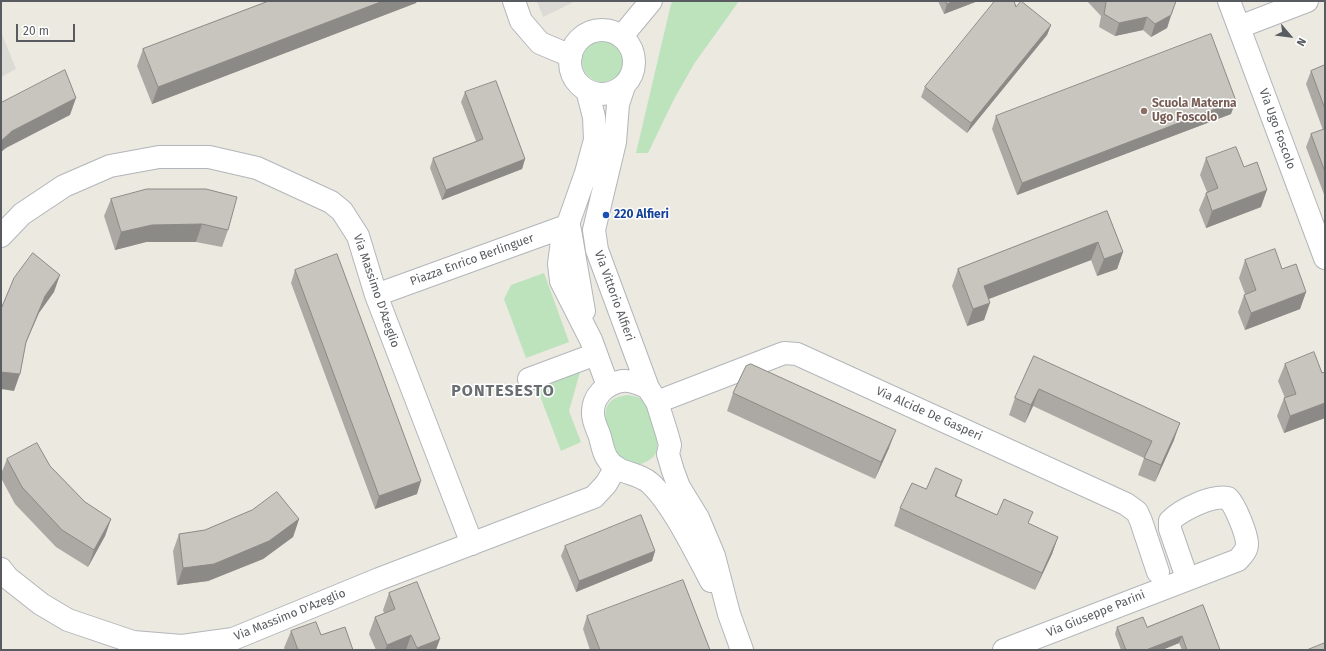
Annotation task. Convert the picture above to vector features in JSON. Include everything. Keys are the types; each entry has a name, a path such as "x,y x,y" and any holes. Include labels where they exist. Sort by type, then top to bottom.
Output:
{"street":[{"path":"514,1 521,21 540,44 571,56"},
{"path":"622,36 651,1"},
{"name":"Via Ugo Foscolo","path":"1229,1 1325,258"},
{"path":"1239,27 1307,1"},
{"path":"587,90 609,93 624,86 631,74 634,61 631,47 622,36 611,31 597,30 585,35 575,44 571,56 572,71 579,82 587,90 594,117 595,140 586,174 562,241 560,256 561,281 593,347 608,386"},
{"name":"Via Vittorio Alfieri","path":"624,86 618,104 615,142 594,230 597,250 653,395 670,445 668,454 679,487 698,518 714,556 729,614 742,650"},
{"name":"Via Massimo D'Azeglio","path":"1,236 22,214 64,186 110,166 159,157 209,157 257,168 331,202 342,211 358,236 376,296 472,544"},
{"name":"Piazza Enrico Berlinguer","path":"376,296 568,225"},
{"path":"529,379 593,347"},
{"name":"Via Alcide De Gasperi","path":"653,395 784,353 797,354 1126,504 1137,512 1158,572"},
{"path":"616,468 607,458 593,415 594,404 598,394 608,386 623,381 635,382 653,395"},
{"path":"637,474 661,464 668,454"},
{"name":"Via Vittorio Alfieri","path":"616,468 637,474 649,482 661,494 729,614"},
{"name":"Via Massimo D'Azeglio","path":"1,569 8,578 41,604 68,620 132,642 182,646 233,639 379,579 594,497 606,484 616,468"},
{"name":"Via Giuseppe Parini","path":"1004,650 1187,578"}],"shaded area":[{"path":"537,1 576,1 543,17"},
{"path":"1,32 16,69 1,77"}],"green space":[{"path":"673,1 739,1 694,64 673,101 648,153 636,153 671,4"},
{"path":"603,40 618,46 624,61 618,76 603,82 588,76 582,61 588,46"},
{"path":"544,273 569,342 526,358 504,299 511,285"},
{"path":"580,372 569,411 581,442 561,451 537,388"},
{"path":"628,395 643,400 650,410 655,426 657,442 656,453 651,459 641,464 627,463 620,458 607,425 606,411 608,405 612,400 618,397"}],"building":[{"path":"269,1 383,1 158,87 143,49"},
{"path":"946,1 954,1 947,4"},
{"path":"995,1 1014,1 1016,7 1021,1 1051,25 971,123 925,87"},
{"path":"1104,1 1176,1 1171,15 1155,24 1147,17 1119,23 1104,14 1106,3"},
{"path":"1211,34 1236,101 1022,183 996,116"},
{"path":"1325,65 1325,109 1311,71"},
{"path":"65,70 76,98 12,131 1,141 1,103"},
{"path":"496,81 525,159 446,190 433,158 483,139 465,92"},
{"path":"1325,129 1325,172 1311,134"},
{"path":"1236,147 1244,167 1257,162 1267,190 1212,211 1206,193 1218,188 1206,158"},
{"path":"147,189 206,189 237,197 228,230 202,224 152,225 121,232 111,199"},
{"path":"1107,211 1123,252 1104,259 1098,242 984,286 990,303 973,309 958,269"},
{"path":"1275,249 1282,269 1296,264 1306,292 1251,313 1244,295 1256,290 1245,260"},
{"path":"33,253 60,275 45,296 26,342 20,374 1,372 1,309 14,278"},
{"path":"337,254 421,481 379,496 295,270"},
{"path":"1314,352 1322,373 1325,372 1325,403 1290,416 1284,398 1296,394 1285,364"},
{"path":"1034,356 1180,423 1161,465 1144,458 1152,441 1039,389 1031,405 1015,398"},
{"path":"751,364 896,430 881,462 733,393 746,366"},
{"path":"37,443 50,466 85,502 111,519 94,550 62,530 22,487 7,459"},
{"path":"936,468 962,480 955,496 997,515 1004,499 1033,512 1028,523 1058,537 1042,573 900,508 912,483 926,489"},
{"path":"277,492 299,519 269,541 214,564 183,568 179,534 205,530 252,510"},
{"path":"641,515 655,551 579,581 565,546"},
{"path":"683,580 710,650 600,650 587,616"},
{"path":"417,582 440,639 417,648 411,635 387,645 375,617 395,609 389,593"},
{"path":"1203,605 1220,650 1187,650 1182,636 1146,650 1126,650 1117,627 1143,617 1147,627"},
{"path":"316,622 321,635 345,627 353,650 298,650 291,631"},
{"path":"1325,643 1325,650 1307,650"}],"place":[{"name":"Scuola Materna Ugo Foscolo","path":"1144,111"},
{"name":"220 Alfieri","path":"606,215"}],"district":[{"name":"PONTESESTO","path":"503,392"}]}
